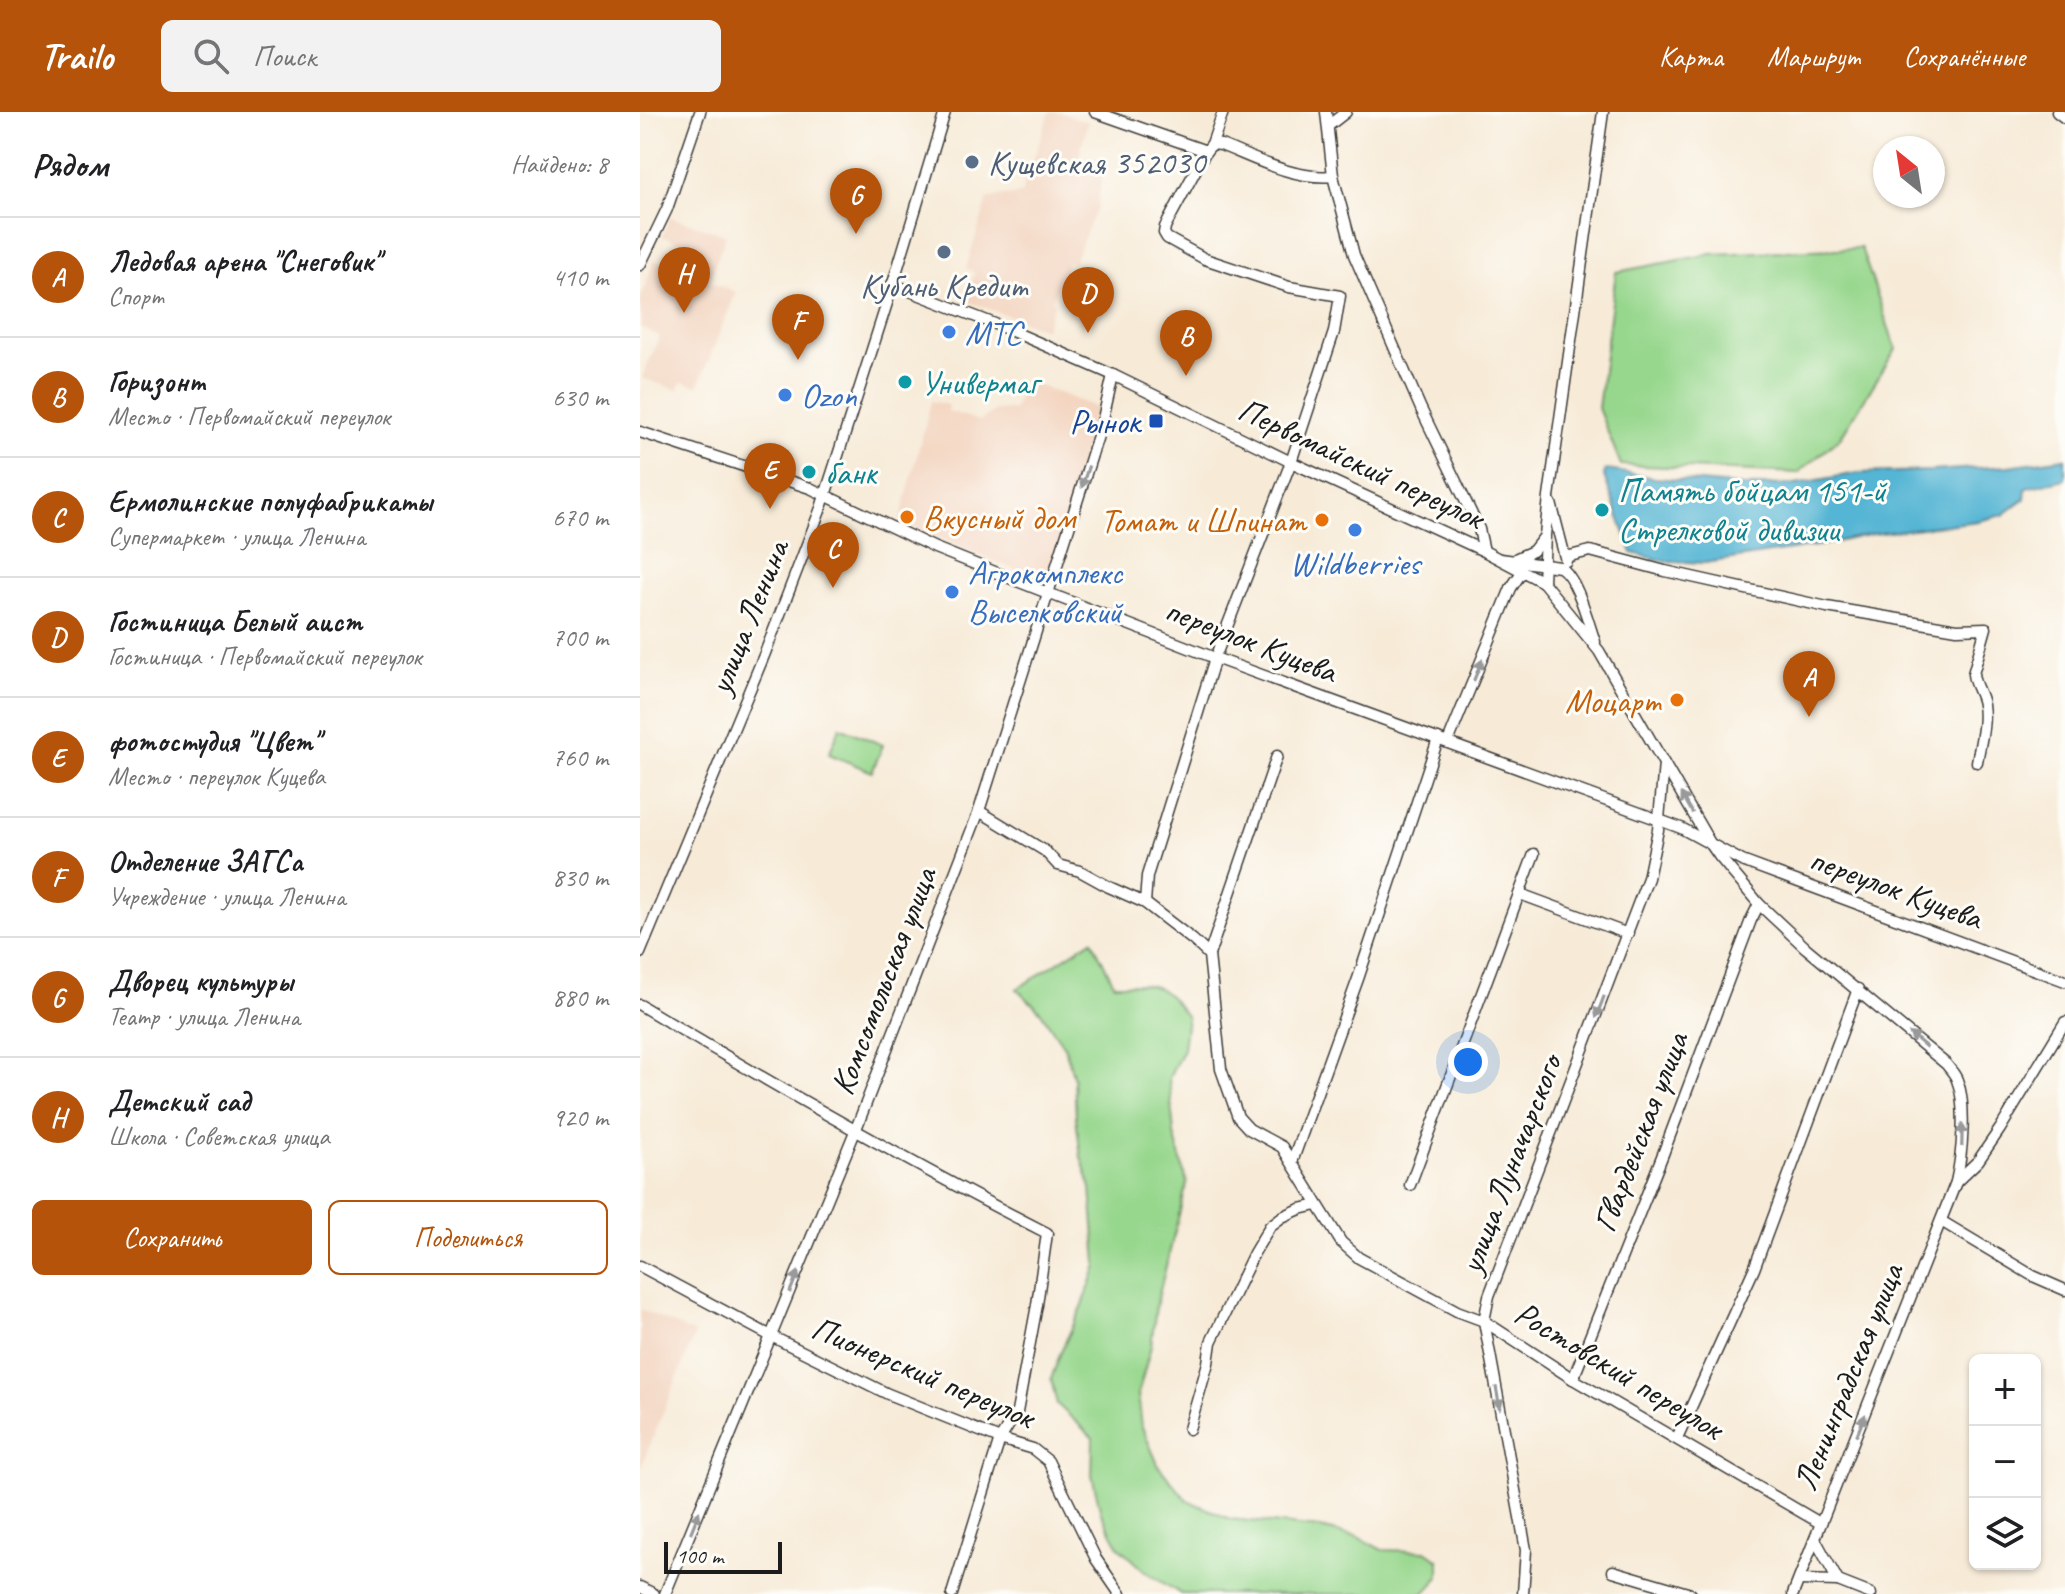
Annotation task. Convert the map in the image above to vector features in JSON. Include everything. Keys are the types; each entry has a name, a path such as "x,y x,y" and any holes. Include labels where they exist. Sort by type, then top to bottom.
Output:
{"street":[{"path":"640,265 667,209 700,112"},
{"name":"улица Ленина","path":"640,953 761,663 825,495 945,112"},
{"path":"1095,112 1121,116 1209,148 1221,145 1288,171 1333,176"},
{"path":"1145,903 1147,876 1217,654 1291,462 1334,332 1340,296 1289,287 1233,269 1205,259 1167,238 1165,227 1209,148 1223,112"},
{"path":"1326,112 1333,176 1354,255 1421,409 1479,529 1484,551"},
{"path":"1328,126 1346,112"},
{"path":"1553,575 1545,535 1549,497 1603,112"},
{"path":"2057,112 2065,118"},
{"name":"Первомайский переулок","path":"892,284 1003,327 1113,375 1484,551 1522,572 1553,575"},
{"name":"Комсомольская улица","path":"665,1594 856,1129 979,811 1102,423 1113,375"},
{"name":"переулок Куцева","path":"640,432 781,478 825,495 935,548 1681,828 1755,866 2065,981"},
{"path":"1549,497 1566,557"},
{"path":"1514,559 1533,551 1545,535"},
{"path":"1553,575 1566,557 1590,551 1842,610 1957,629 1986,628 1973,674 1973,682 1983,702 1984,721 1977,762"},
{"name":"Первомайский переулок","path":"1499,559 1514,559 1553,575 1710,843"},
{"path":"1292,1162 1443,740 1511,588 1522,572"},
{"name":"Первомайский переулок","path":"1553,575 1599,651"},
{"name":"Ростовский переулок","path":"1277,756 1209,955 1221,1069 1238,1117 1249,1129 1282,1147 1341,1242 1359,1258 1457,1311 1484,1321 1573,1379 1820,1523"},
{"name":"улица Луначарского","path":"1523,1594 1526,1550 1484,1321 1489,1296 1648,878 1664,762"},
{"path":"979,811 1045,851 1058,865 1080,871 1145,903 1209,955"},
{"name":"переулок Куцева","path":"1710,843 1759,904 1806,948 1946,1064 1957,1080 1962,1101"},
{"path":"1410,1185 1534,854"},
{"path":"1520,894 1628,934"},
{"name":"Гвардейская улица","path":"1573,1379 1759,904"},
{"path":"1677,1438 1754,1269 1858,989"},
{"path":"640,1005 749,1070 1047,1233 1017,1412 1000,1439 952,1594"},
{"name":"Ленинградская улица","path":"1956,1182 1978,1161 2000,1129 2065,1022"},
{"name":"Ленинградская улица","path":"1793,1594 1956,1182 1962,1160 1962,1101"},
{"path":"1189,1429 1211,1342 1254,1253 1270,1226 1282,1217 1317,1205"},
{"path":"1941,1221 2033,1276 2065,1290"},
{"name":"Пионерский переулок","path":"640,1266 888,1394 1033,1449 1048,1461 1096,1559 1120,1594"},
{"path":"1815,1539 1838,1581"},
{"path":"1613,1571 1691,1594"},
{"path":"1799,1580 1838,1581 1871,1594"},
{"path":"640,1587 654,1594"}],"shaded area":[{"path":"1050,112 1060,112 1088,122 1076,167 1102,175 1097,208 1073,263 1068,261 1052,300 1055,303 1045,329 964,300 975,273 966,268 988,198 1021,194"},
{"path":"670,217 726,235 709,282 736,292 698,386 681,382 678,390 642,378 660,336 640,327 640,300 654,260 678,267 685,245 662,236"},
{"path":"1024,380 1103,410 1048,584 900,521 931,401 948,405 948,411 980,421 995,410 1014,409"},
{"path":"640,1309 695,1334 640,1469"}],"green space":[{"path":"1861,248 1896,349 1840,438 1798,473 1621,465 1598,408 1616,272 1711,254"},
{"path":"840,727 883,745 872,772 829,754"},
{"path":"1092,940 1114,984 1156,987 1170,997 1187,1017 1183,1049 1169,1078 1174,1134 1187,1183 1138,1394 1142,1427 1159,1467 1187,1500 1230,1519 1320,1528 1358,1537 1382,1550 1426,1551 1439,1560 1439,1577 1423,1594 1181,1594 1146,1572 1119,1547 1101,1513 1092,1475 1093,1438 1057,1404 1051,1379 1097,1265 1091,1188 1081,1157 1074,1079 1065,1048 1040,1011 1017,989"}],"water":[{"path":"2065,458 2065,479 2026,488 2025,499 2003,515 1705,563 1665,561 1632,553 1604,476 1608,470 1655,478 1744,486 1795,484 1858,473 2008,466"}],"place":[{"name":"Кущевская 352030","path":"972,162"},
{"name":"Дворец культуры","path":"856,234"},
{"name":"Кубань Кредит","path":"944,252"},
{"name":"Детский сад","path":"684,313"},
{"name":"МТС","path":"949,332"},
{"name":"Гостиница Белый аист","path":"1088,333"},
{"name":"Отделение ЗАГСа","path":"798,360"},
{"name":"Горизонт","path":"1186,376"},
{"name":"Универмаг","path":"905,382"},
{"name":"Ozon","path":"785,395"},
{"name":"Рынок","path":"1156,421"},
{"name":"банк","path":"809,472"},
{"name":"фотостудия \"Цвет\"","path":"770,509"},
{"name":"Память бойцам 151-й Стрелковой дивизии","path":"1602,510"},
{"name":"Вкусный дом","path":"907,517"},
{"name":"Томат и Шпинат","path":"1322,520"},
{"name":"Wildberries","path":"1355,530"},
{"name":"Ермолинские полуфабрикаты","path":"833,588"},
{"name":"Агрокомплекс Выселковский","path":"952,592"},
{"name":"Моцарт","path":"1677,700"},
{"name":"Ледовая арена \"Снеговик\"","path":"1809,717"}]}
